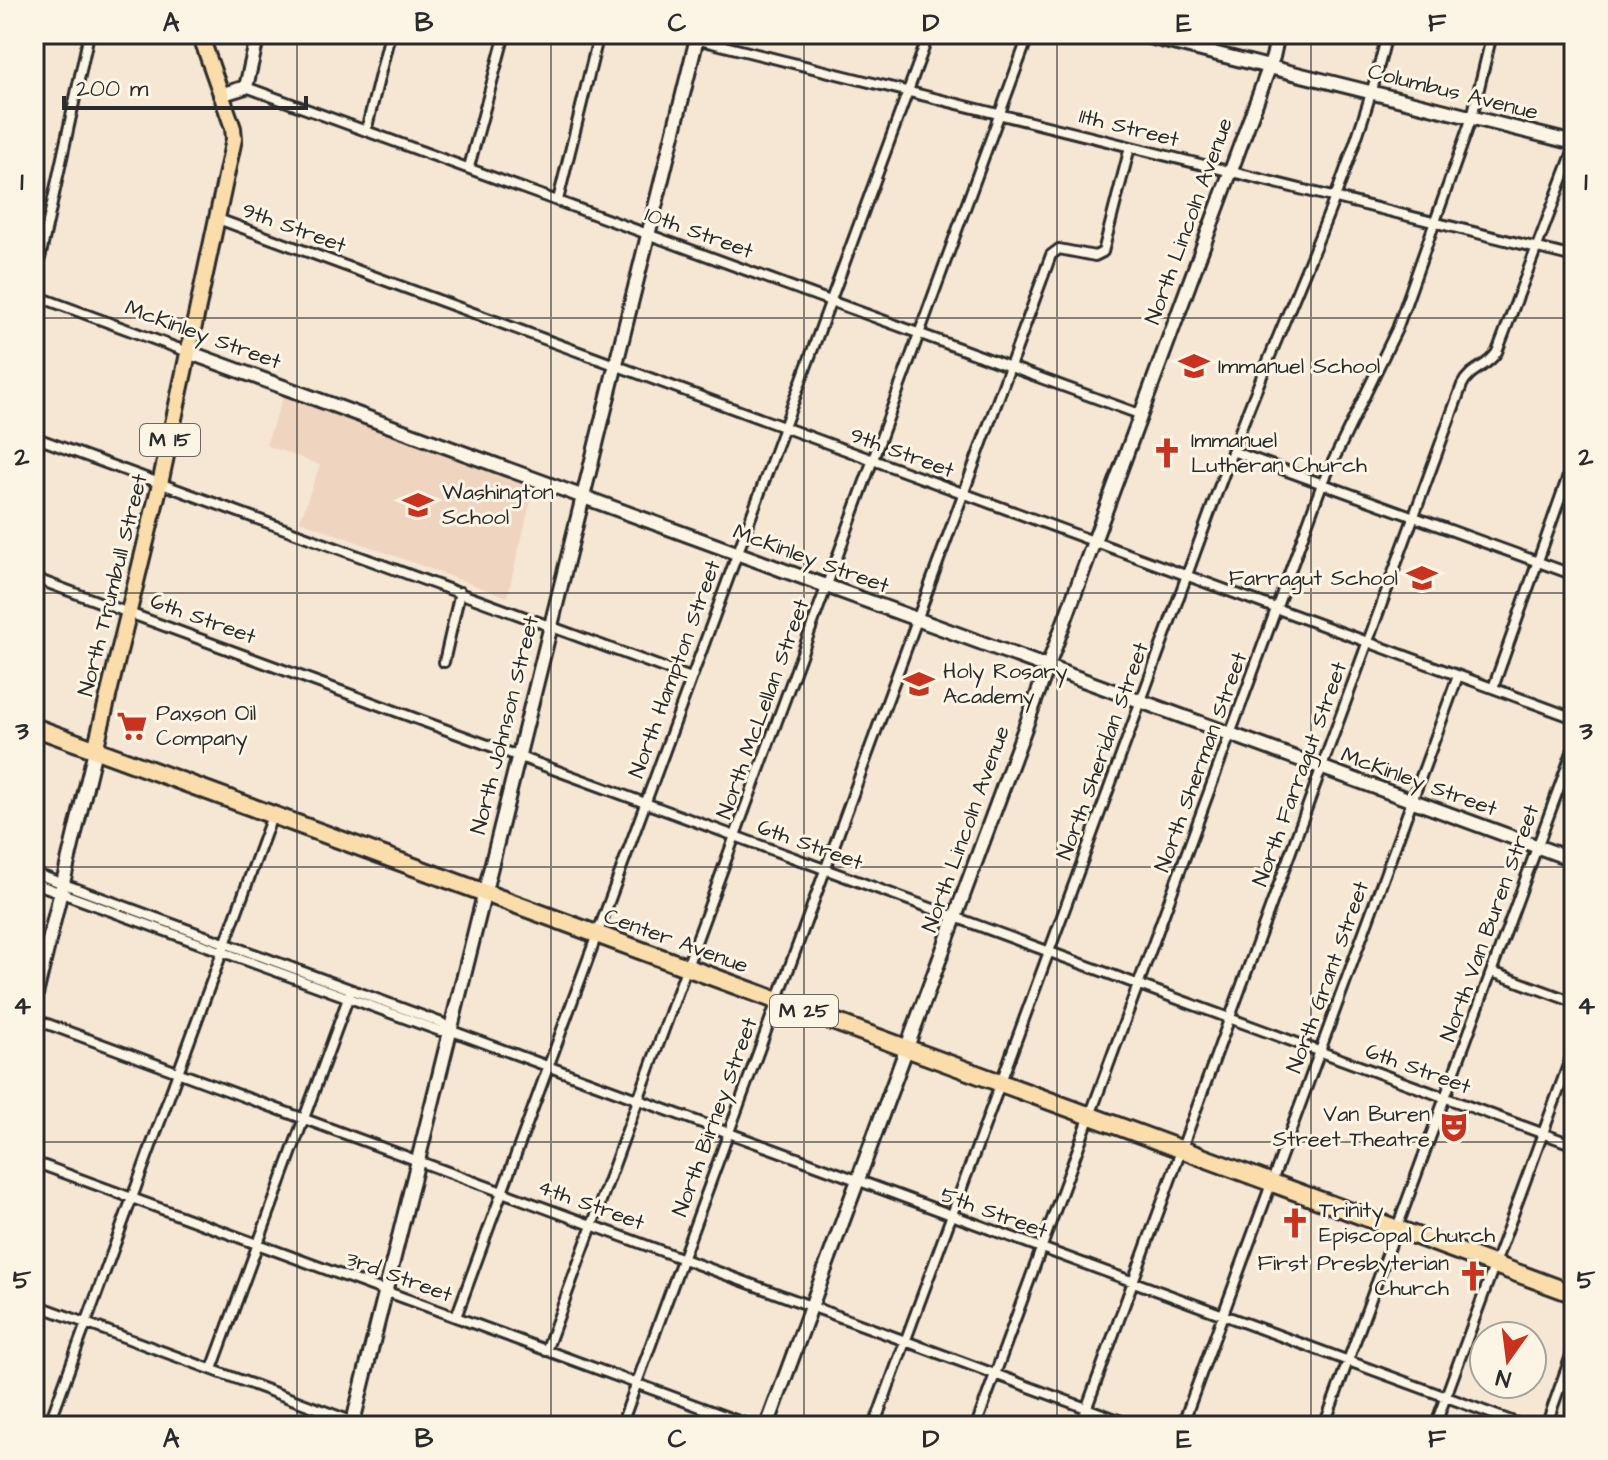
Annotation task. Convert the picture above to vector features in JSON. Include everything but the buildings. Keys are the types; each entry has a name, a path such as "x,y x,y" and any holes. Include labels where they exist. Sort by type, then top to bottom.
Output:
{"highway":[{"name":"Center Avenue","path":"34,727 1574,1294"}],"main road":[{"name":"M 15","path":"200,34 220,95"},
{"name":"North Trumbull Street","path":"95,750 160,484 232,152 233,128 220,95"}],"street":[{"path":"34,286 89,34"},
{"path":"220,95 246,87 258,34"},
{"path":"366,131 390,34"},
{"path":"469,167 505,34"},
{"path":"558,200 599,34"},
{"name":"11th Street","path":"676,34 697,36 1000,115 1574,257"},
{"name":"North Hampton Street","path":"456,1317 929,34"},
{"name":"North McLellan Street","path":"546,1351 1029,34"},
{"name":"Columbus Avenue","path":"1137,34 1178,39 1268,66 1574,143"},
{"name":"North Lincoln Avenue","path":"767,1426 1278,34"},
{"name":"North Sheridan Street","path":"874,1426 1232,451 1334,198 1373,92 1387,34"},
{"name":"North Sherman Street","path":"976,1426 1322,484 1397,329 1472,117 1492,34"},
{"name":"North Johnson Street","path":"357,1425 418,1160 697,36"},
{"name":"10th Street","path":"246,87 1139,414"},
{"name":"North Birney Street","path":"621,1426 1051,255 1059,249 1095,256 1103,252 1130,147"},
{"name":"North Farragut Street","path":"1080,1426 1466,377 1472,370 1488,364 1497,352 1574,149"},
{"name":"9th Street","path":"218,219 1574,718"},
{"name":"McKinley Street","path":"34,295 1574,860"},
{"path":"34,437 691,678"},
{"path":"1232,451 1574,575"},
{"path":"1493,688 1574,459"},
{"name":"6th Street","path":"34,578 1574,1145"},
{"path":"444,662 460,592"},
{"name":"North Grant Street","path":"1182,1426 1458,676"},
{"name":"North Van Buren Street","path":"1324,1426 1574,747"},
{"name":"North Trumbull Street","path":"34,1003 95,750"},
{"path":"44,1426 51,1419 272,816"},
{"name":"5th Street","path":"34,873 63,888 350,993 440,1031 452,1031 1525,1426"},
{"name":"5th Street","path":"34,883 63,888"},
{"path":"1492,972 1574,1002"},
{"path":"212,1369 350,993"},
{"name":"4th Street","path":"34,1019 1135,1426"},
{"path":"1435,1426 1574,1049"},
{"name":"3rd Street","path":"34,1162 752,1426"},
{"path":"34,1304 357,1425"},
{"path":"1546,1426 1574,1347"}],"shaded area":[{"name":"Washington School","path":"284,395 534,489 507,597 300,521 320,465 266,445"}],"place":[{"name":"Immanuel School","path":"1194,366"},
{"name":"Immanuel Lutheran Church","path":"1167,453"},
{"name":"Washington School","path":"418,505"},
{"name":"Farragut School","path":"1422,578"},
{"name":"Holy Rosary Academy","path":"919,684"},
{"name":"Paxson Oil Company","path":"132,726"},
{"name":"Van Buren Street Theatre","path":"1454,1127"},
{"name":"Trinity Episcopal Church","path":"1295,1223"},
{"name":"First Presbyterian Church","path":"1473,1276"}]}
